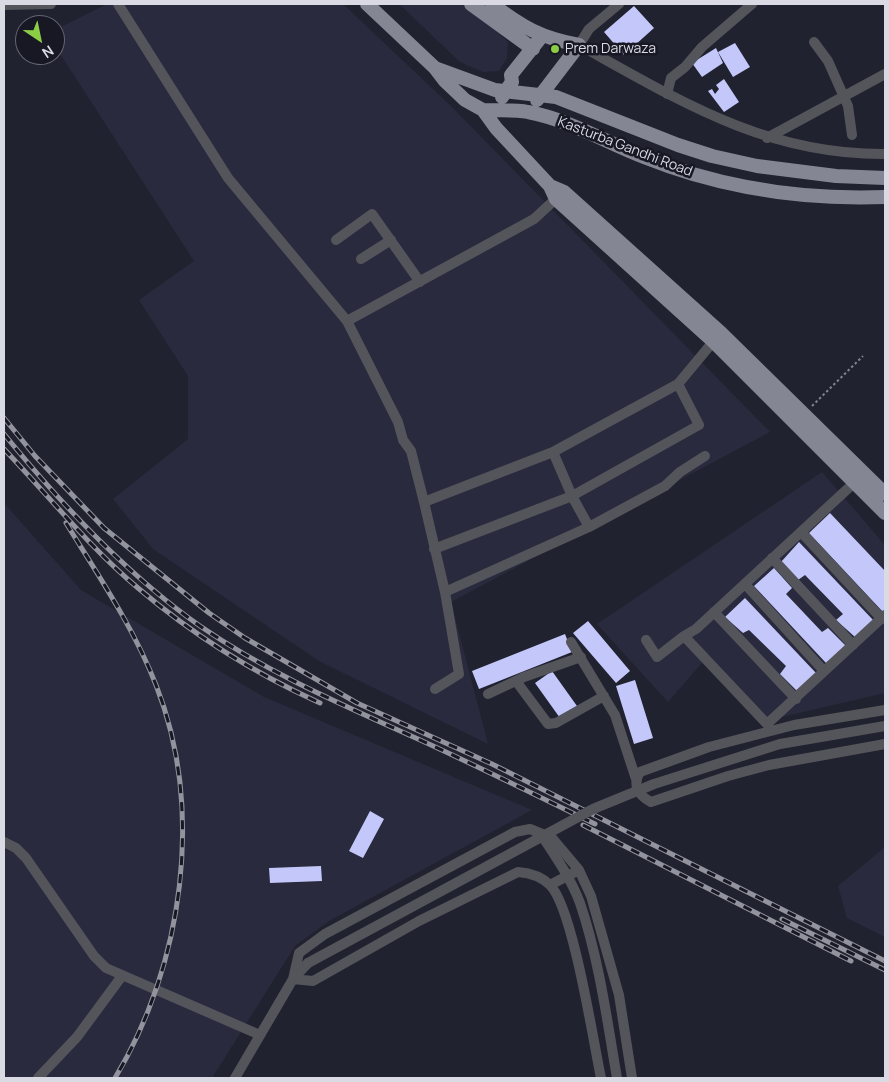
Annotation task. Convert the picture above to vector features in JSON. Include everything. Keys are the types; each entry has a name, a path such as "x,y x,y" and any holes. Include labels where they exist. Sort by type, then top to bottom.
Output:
{"main road":[{"path":"367,4 435,68 445,81 465,100 488,110 496,128 560,196 717,337 804,412 885,494"},
{"path":"471,4 533,49"},
{"path":"492,4 522,27 542,36 579,45 528,112"},
{"path":"488,110 501,91 512,82 511,74 542,36"},
{"name":"Kasturba Gandhi Road","path":"435,68 501,91 542,94 569,101 678,145 712,156 765,167 851,177 885,178"},
{"path":"560,70 560,84 569,101"},
{"name":"Kasturba Gandhi Road","path":"488,110 528,112 577,126 644,158 739,187 840,198 885,197"},
{"path":"717,337 885,513"}],"street":[{"path":"4,5 51,4"},
{"path":"118,4 228,178 347,321 398,422 403,440 411,451 424,502 445,592 459,674 435,689"},
{"path":"619,4 589,29 579,45 667,94 716,118 767,138 808,148 856,154 885,154"},
{"path":"667,94 671,78 702,47 752,4"},
{"path":"814,42 828,61 848,106 852,136"},
{"path":"767,138 844,98 885,74"},
{"path":"347,321 534,219 560,196"},
{"path":"336,240 372,214 420,282"},
{"path":"361,259 391,240"},
{"path":"424,502 553,452 678,384 717,337"},
{"path":"434,550 572,496 699,425 678,384"},
{"path":"553,452 572,496 589,527"},
{"path":"445,592 589,527 666,486 680,472 705,456"},
{"path":"646,640 657,656 696,629 855,482"},
{"path":"684,636 767,724 796,699 823,670 883,617 801,532"},
{"path":"772,558 853,645"},
{"path":"745,584 823,670"},
{"path":"714,612 796,699"},
{"path":"571,642 615,715 640,794 651,802 728,776 769,765 885,744"},
{"path":"488,694 516,681 580,657"},
{"path":"516,681 548,724 556,723 604,696"},
{"path":"636,779 640,772 709,747 794,725 885,710"},
{"path":"234,1078 293,979 308,962 593,809 654,784 718,762 780,744 885,726"},
{"path":"293,979 299,953 325,934 515,832 530,828 552,838 578,870 591,896 619,995 632,1078"},
{"path":"542,836 569,879 580,902 602,992 617,1078"},
{"path":"4,842 16,848 26,858 94,956 106,968 260,1034"},
{"path":"550,886 578,870"},
{"path":"293,979 314,981 419,921 518,872 530,873 550,886 567,920 581,976 601,1078"},
{"path":"38,1078 77,1037 122,976"}],"path":[{"path":"804,412 863,356"}],"shaded area":[{"path":"107,4 343,4 453,108 770,432 451,602 488,744 319,661 153,549 113,499 188,439 188,376 139,300 194,261 65,61 65,25"},
{"path":"399,4 469,4 508,42 507,58 499,71 483,72 460,62"},
{"path":"822,472 885,545 885,693 769,720 709,655 668,702 597,624"},
{"path":"4,503 81,590 264,697 532,810 329,921 295,946 212,1078 4,1078"},
{"path":"885,847 885,937 847,918 838,886"}],"building":[{"path":"634,6 654,28 624,55 604,32"},
{"path":"735,43 750,67 733,77 718,52"},
{"path":"716,48 723,63 702,77 692,63"},
{"path":"724,79 739,102 724,112 708,91 712,89 715,94 719,89 716,85"},
{"path":"830,513 885,571 885,610 883,612 809,533"},
{"path":"799,542 874,621 855,637 836,620 843,614 805,575 798,580 781,562"},
{"path":"774,568 792,588 786,594 822,632 828,628 846,646 826,663 754,586"},
{"path":"745,598 816,673 798,692 780,674 786,666 749,630 743,633 725,617"},
{"path":"588,621 630,671 616,683 573,633"},
{"path":"565,634 572,652 479,689 472,671"},
{"path":"552,671 577,706 560,718 535,683"},
{"path":"635,680 653,738 634,744 616,686"},
{"path":"370,811 384,819 363,858 349,851"},
{"path":"321,866 322,881 270,883 269,868"}],"railway":[{"path":"4,418 35,456 104,528 209,613 245,638 357,703 492,764 885,961"},
{"path":"4,434 48,486 120,561 173,606 200,626 252,659 306,687 595,824"},
{"path":"4,449 120,572 180,622 248,666 320,703"},
{"path":"66,523 115,602 147,664 156,685 171,733 180,783 182,834 179,886 171,937 157,986 138,1034 115,1078"},
{"path":"583,825 851,961"},
{"path":"782,919 885,970"}],"place":[{"name":"Prem Darwaza","path":"555,49"}]}
